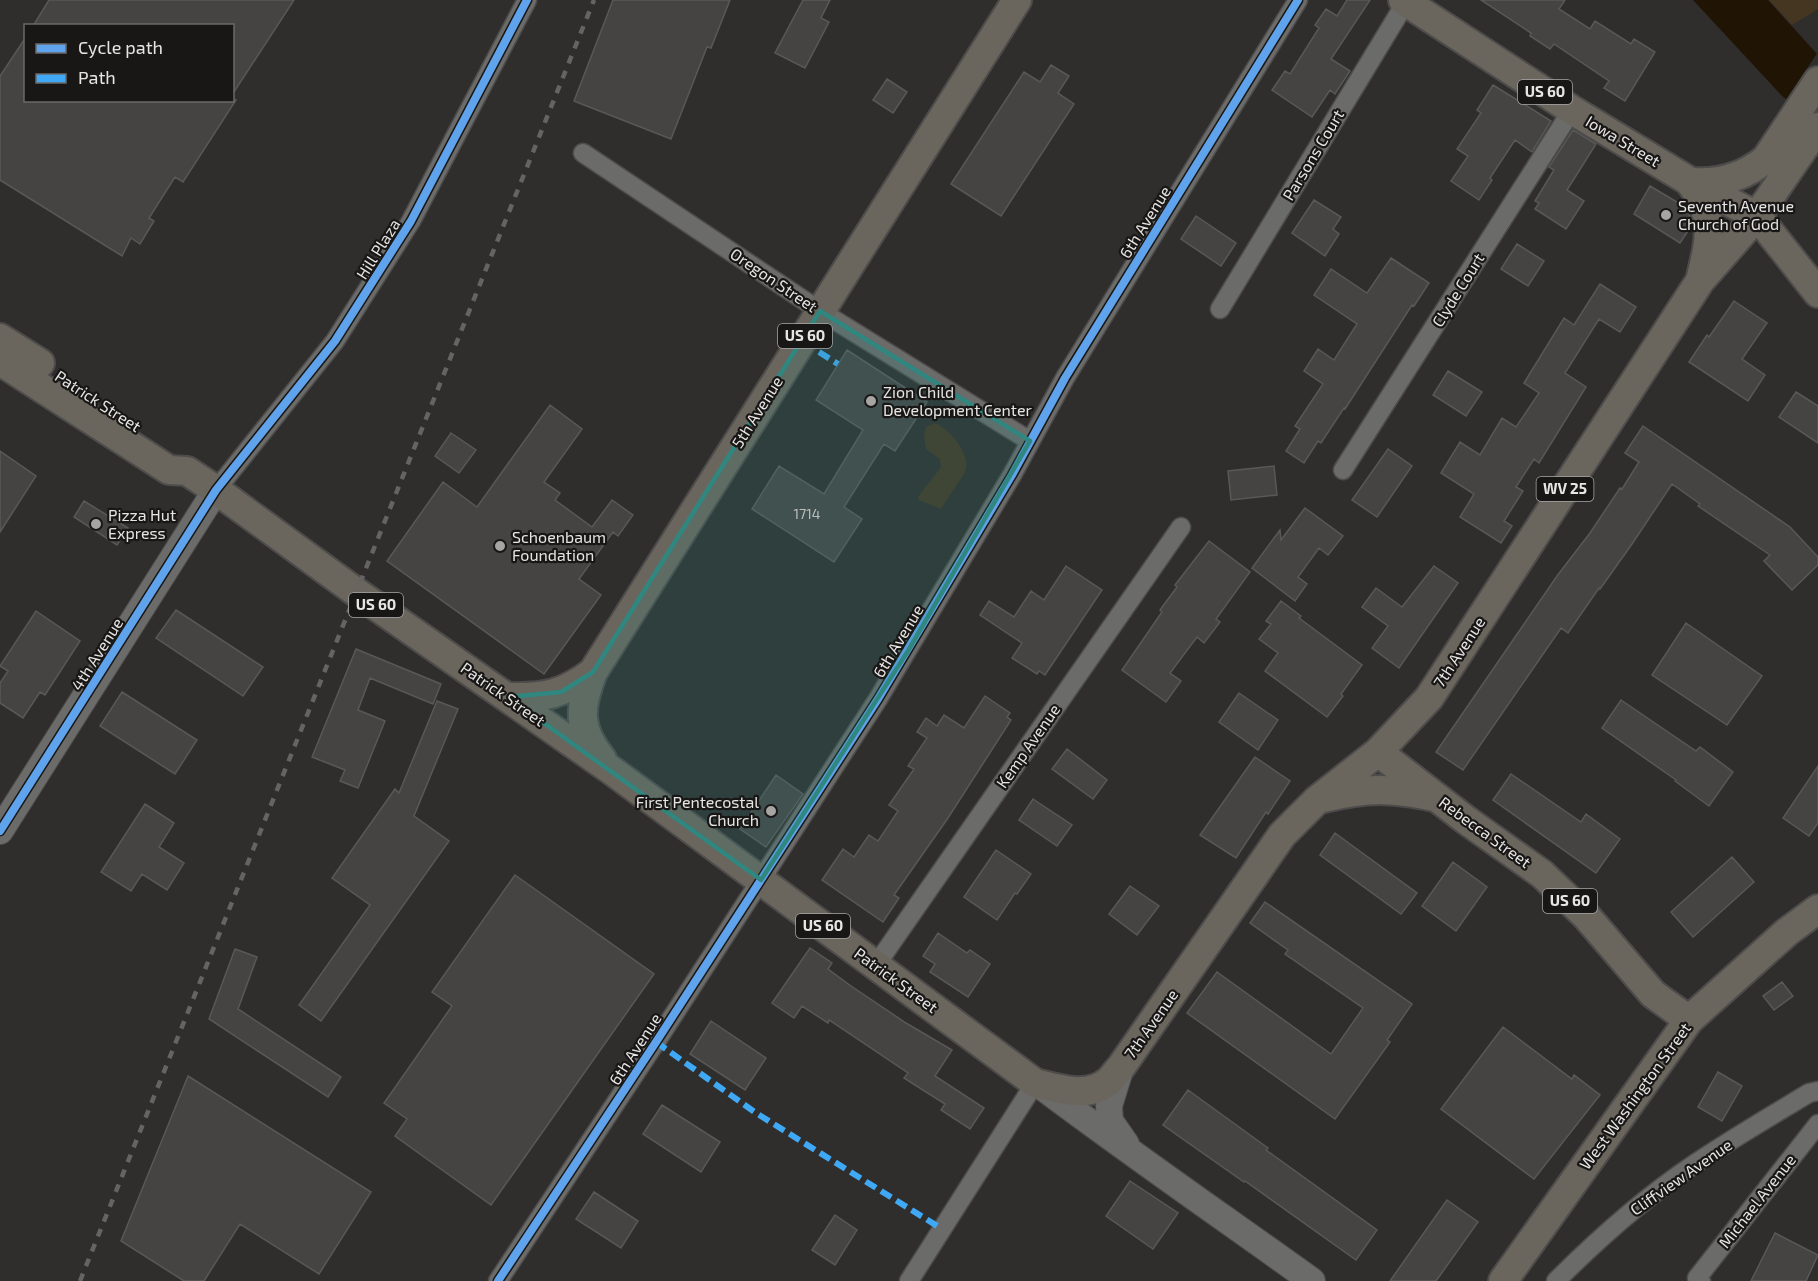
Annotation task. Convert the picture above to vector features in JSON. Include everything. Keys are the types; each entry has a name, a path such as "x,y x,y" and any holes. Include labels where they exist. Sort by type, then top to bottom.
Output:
{"main road":[{"name":"5th Avenue","path":"593,672 1017,0"},
{"name":"Iowa Street","path":"1404,1 1572,110 1689,182 1757,216"},
{"name":"7th Avenue","path":"1121,1066 1282,835 1317,800 1378,752 1429,698 1700,281 1757,216 1776,166 1818,81"},
{"name":"7th Avenue","path":"1689,182 1718,182 1776,166 1818,127"},
{"path":"1689,182 1702,198 1709,226 1708,245 1700,281"},
{"name":"US 60","path":"1757,216 1818,293"},
{"name":"Patrick Street","path":"0,338 178,454 187,471 611,770 1035,1083"},
{"name":"Patrick Street","path":"0,361 169,470 187,471"},
{"path":"593,672 582,703 582,716 590,742 611,770"},
{"name":"US 60","path":"508,697 543,697 561,692 593,672"},
{"name":"Rebecca Street","path":"1378,752 1542,874 1587,917 1653,994 1689,1020"},
{"name":"US 60","path":"1317,800 1366,789 1390,789 1437,797"},
{"name":"West Washington Street","path":"1503,1281 1689,1020 1787,932 1818,909"},
{"name":"US 60","path":"1035,1083 1063,1090 1078,1091 1096,1088 1109,1081 1121,1066"}],"street":[{"name":"Hill Plaza","path":"216,490 353,315 411,221 527,0"},
{"name":"6th Avenue","path":"498,1281 903,660 1012,475 1065,378 1299,0"},
{"name":"Parsons Court","path":"1220,309 1404,1"},
{"name":"Clyde Court","path":"1343,470 1572,110"},
{"name":"Oregon Street","path":"583,153 820,311 1030,441"},
{"name":"4th Avenue","path":"0,831 216,490"},
{"name":"Kemp Avenue","path":"876,965 1181,527"},
{"name":"7th Avenue","path":"1121,1066 1109,1106 1110,1121 1134,1156"},
{"name":"Patrick Street","path":"1035,1083 1134,1156 1312,1281"},
{"path":"909,1281 1035,1083"},
{"name":"Cliffview Avenue","path":"1556,1281 1589,1248 1659,1189 1695,1163 1809,1093 1818,1091"},
{"name":"Michael Avenue","path":"1699,1280 1818,1124"}],"highlighted area":[{"path":"820,311 1030,441 908,651 761,880 508,697 561,692 593,672"}],"shaded area":[{"path":"1693,0 1768,0 1818,55 1818,117 1783,97"},
{"path":"1769,0 1818,0 1818,9 1792,25"},
{"path":"935,423 947,431 958,443 966,465 965,472 941,509 919,500 918,497 941,467 940,459 926,449 924,436 926,427"}],"pier":[{"path":"1818,52 1818,120 1785,101"}],"building":[{"path":"49,0 294,0 234,92 234,24 34,24"},
{"path":"613,0 730,0 711,48 707,47 671,139 574,101"},
{"path":"803,0 830,0 821,18 829,22 805,68 775,53"},
{"path":"1347,0 1370,0 1331,59 1350,71 1335,94 1330,90 1312,117 1272,90 1285,71 1290,74 1319,28 1315,25 1326,9 1337,16"},
{"path":"1481,0 1565,0 1559,9 1590,29 1595,21 1631,44 1634,39 1655,52 1625,101 1604,88 1609,81 1554,44 1550,49 1530,36 1531,33"},
{"path":"24,40 24,102 234,102 236,100 183,182 175,177 149,218 154,221 140,244 131,238 122,256 0,180 0,76"},
{"path":"1051,65 1069,76 1058,93 1074,104 1001,216 951,184 1024,72 1040,82"},
{"path":"887,79 907,92 893,113 873,100"},
{"path":"1493,85 1551,121 1532,152 1515,140 1490,178 1492,180 1479,200 1451,181 1468,156 1457,149 1481,113 1477,110"},
{"path":"1573,130 1596,144 1567,190 1584,201 1566,229 1535,209 1539,203 1535,201 1554,170 1549,167"},
{"name":"Seventh Avenue Church of God","path":"1650,186 1687,208 1692,225 1680,243 1634,214"},
{"path":"1314,200 1341,217 1333,229 1339,234 1325,256 1292,233"},
{"path":"1196,216 1236,243 1221,266 1181,239"},
{"path":"1517,244 1544,261 1528,286 1501,269"},
{"path":"1391,258 1429,283 1414,306 1412,305 1345,409 1321,443 1318,441 1304,463 1286,451 1300,429 1295,426 1323,384 1304,371 1318,349 1334,360 1357,324 1314,295 1331,269 1367,293"},
{"path":"1600,284 1636,307 1620,332 1599,319 1565,373 1586,387 1539,463 1534,459 1516,487 1523,491 1504,521 1512,526 1501,543 1460,517 1474,494 1441,473 1460,442 1480,455 1502,418 1516,427 1539,393 1524,383 1564,318 1574,325"},
{"path":"1734,301 1767,323 1742,359 1765,375 1748,401 1689,362"},
{"path":"847,350 927,402 895,451 884,444 844,507 862,519 834,562 752,509 779,466 824,494 863,430 816,400"},
{"path":"1448,371 1482,392 1466,416 1433,395"},
{"path":"1796,392 1818,406 1818,443 1779,417"},
{"name":"Schoenbaum Foundation","path":"550,405 582,429 544,482 560,493 555,500 592,527 612,500 633,515 618,536 613,532 579,579 601,595 544,674 387,561 443,482 477,507"},
{"path":"1643,426 1790,527 1818,557 1818,565 1792,590 1764,561 1770,555 1698,506 1700,504 1672,484 1568,633 1561,628 1463,770 1436,752 1557,576 1590,533 1620,488 1622,489 1639,462 1625,453"},
{"path":"451,433 476,450 459,473 435,456"},
{"path":"1388,449 1412,466 1377,517 1352,500"},
{"path":"0,451 36,476 0,532"},
{"path":"1274,466 1277,495 1231,500 1228,471"},
{"path":"84,501 128,528 117,545 74,517"},
{"path":"1305,508 1343,536 1328,555 1319,548 1298,577 1307,584 1295,601 1252,568 1280,530 1281,540"},
{"path":"1209,541 1250,572 1216,619 1220,622 1204,643 1197,637 1170,673 1181,681 1166,702 1122,670 1162,612 1160,610 1177,587 1175,585"},
{"path":"1066,566 1102,590 1045,675 1039,671 1037,674 1012,658 1022,643 980,615 989,601 1014,617 1031,591 1044,600"},
{"path":"1434,566 1458,583 1399,668 1372,648 1388,626 1362,607 1376,588 1402,607"},
{"path":"1281,601 1301,616 1299,618 1362,665 1327,717 1265,671 1278,653 1259,639 1271,624 1266,621"},
{"path":"176,610 263,667 243,696 156,638"},
{"path":"36,611 80,641 45,695 40,692 23,718 0,703 0,683 8,671 0,666"},
{"path":"1686,623 1762,676 1727,725 1652,675"},
{"path":"356,649 441,684 433,704 370,678 358,710 385,721 358,788 340,781 345,770 312,757"},
{"path":"122,692 197,740 175,774 100,726"},
{"path":"1239,693 1278,720 1258,750 1219,722"},
{"path":"985,696 1010,713 1007,717 1011,720 948,818 894,895 899,898 883,922 822,880 843,849 854,857 869,835 878,841 898,811 889,805 914,769 908,766 927,738 917,732 926,718 937,726 944,715 964,728"},
{"path":"1621,700 1696,751 1700,747 1733,772 1709,806 1602,728"},
{"path":"437,701 458,709 414,816 449,841 321,1021 299,1005 370,905 332,878 395,789 399,793"},
{"path":"1067,749 1107,780 1093,799 1052,769"},
{"path":"1255,757 1290,781 1268,814 1266,812 1236,858 1200,835"},
{"path":"1818,766 1818,823 1809,836 1783,818"},
{"path":"1511,774 1581,822 1586,814 1620,839 1596,873 1493,800"},
{"name":"First Pentecostal Church","path":"776,775 803,794 766,847 740,829"},
{"path":"1033,799 1072,825 1057,846 1019,820"},
{"path":"145,804 174,823 159,847 184,863 167,890 142,874 131,891 101,872"},
{"path":"1335,833 1417,893 1401,914 1320,855"},
{"path":"996,850 1031,874 997,920 964,897"},
{"path":"1732,857 1754,882 1693,937 1671,912"},
{"path":"1453,862 1487,887 1456,931 1422,906"},
{"path":"515,875 654,974 491,1205 395,1136 407,1119 384,1103 452,1006 432,992"},
{"path":"1130,886 1159,906 1137,935 1109,914"},
{"path":"1265,902 1412,1004 1387,1040 1390,1042 1335,1119 1187,1013 1217,972 1331,1054 1363,1008 1285,954 1288,950 1250,923"},
{"path":"938,933 967,953 970,950 990,964 968,997 930,972 935,964 923,956"},
{"path":"810,948 832,963 828,969 851,986 906,1023 952,1050 935,1076 984,1108 970,1129 941,1110 945,1104 904,1078 908,1073 829,1020 828,1023 802,1006 794,1018 772,1003"},
{"path":"235,949 257,957 238,1009 341,1077 328,1097 209,1019"},
{"path":"1782,982 1793,996 1774,1010 1763,996"},
{"path":"711,1021 766,1058 745,1090 690,1054"},
{"path":"1503,1027 1572,1079 1574,1075 1600,1095 1534,1179 1441,1109"},
{"path":"1718,1072 1742,1086 1722,1121 1698,1107"},
{"path":"188,1076 371,1192 319,1274 240,1224 204,1281 184,1281 121,1241"},
{"path":"1188,1090 1377,1230 1356,1260 1163,1125"},
{"path":"662,1105 720,1142 701,1172 643,1134"},
{"path":"1130,1181 1178,1213 1153,1249 1106,1216"},
{"path":"594,1192 638,1221 621,1248 576,1219"},
{"path":"1447,1200 1478,1222 1436,1281 1390,1281"},
{"path":"835,1215 857,1230 835,1265 812,1250"},
{"path":"1775,1233 1818,1255 1806,1281 1751,1281"}],"railway":[{"path":"80,1281 594,0"}],"marked path":[{"path":"819,352 838,364"},
{"path":"656,1042 756,1113 942,1229"}],"cycle path":[{"path":"0,831 216,490 335,341 411,221 527,0"},
{"path":"498,1281 878,699 1012,475 1065,378 1298,0"}],"place":[{"name":"Seventh Avenue Church of God","path":"1666,215"},
{"name":"Zion Child Development Center","path":"871,401"},
{"name":"Pizza Hut Express","path":"96,524"},
{"name":"Schoenbaum Foundation","path":"500,546"},
{"name":"First Pentecostal Church","path":"771,811"}]}
